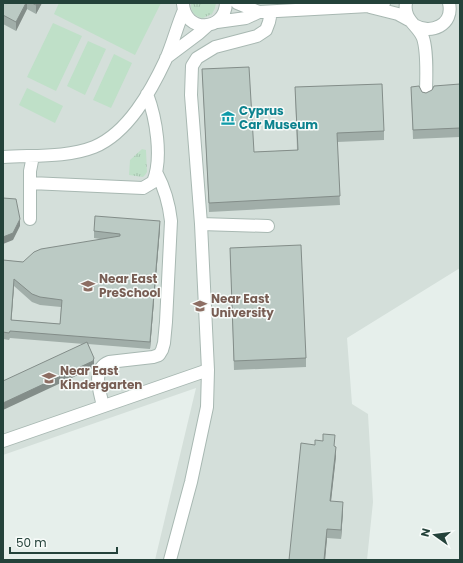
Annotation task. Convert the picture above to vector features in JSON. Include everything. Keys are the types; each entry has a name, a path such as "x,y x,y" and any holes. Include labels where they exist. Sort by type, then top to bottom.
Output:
{"street":[{"path":"166,58 222,17 225,11 226,3"},
{"path":"237,3 265,12"},
{"path":"184,6 190,20 201,26 246,18 265,12 369,6 384,3"},
{"path":"406,3 406,14 423,38 425,50 426,95"},
{"path":"3,157 59,154 78,151 94,147 108,139 119,130 130,119 147,94 166,58 184,6"},
{"path":"369,6 398,14 420,29 428,30 435,29 442,25 453,10"},
{"path":"170,560 191,482 206,407 208,370 201,224 191,95 192,66 197,58 215,47 258,36 266,30 269,22 265,12"},
{"path":"425,50 429,38 435,29"},
{"path":"30,183 143,188 153,182 157,174 158,159 153,109 147,94"},
{"path":"3,150 16,156"},
{"path":"30,219 30,183 33,156"},
{"path":"103,406 98,377 99,369 104,364 109,362 153,357 159,355 162,350 166,322 171,221 165,191 157,174"},
{"path":"201,224 268,226"},
{"path":"3,441 208,370"}],"shaded area":[{"name":"Near East University","path":"3,3 460,3 460,268 347,338 352,404 368,414 373,502 367,560 155,560 196,388 3,455"}],"green space":[{"path":"59,3 161,3 135,55 54,14"},
{"path":"191,3 216,3 212,14 203,18 194,13 191,9"},
{"path":"53,23 82,36 56,91 27,77"},
{"path":"88,41 106,49 85,95 67,86"},
{"path":"114,54 132,63 111,108 93,100"},
{"path":"27,88 63,106 55,123 19,105"},
{"path":"142,149 146,150 147,172 143,177 129,175 130,160"}],"building":[{"path":"3,3 26,3 16,22 3,15"},
{"name":"Cyprus Car Museum","path":"249,67 254,152 298,150 295,87 382,84 384,131 337,133 340,196 209,203 202,69"},
{"path":"460,84 460,128 413,130 411,87 419,86 422,92 426,93 432,90 434,86"},
{"path":"3,198 16,199 20,219 13,233 3,237"},
{"name":"Near East PreSchool","path":"95,216 160,221 150,342 10,331 9,333 3,332 3,260 23,262 34,252 41,249 120,236 120,234 94,231","holes":["14,279 32,294 40,297 62,300 60,324 11,320"]},
{"path":"301,245 306,358 234,361 230,248"},
{"name":"Near East Kindergarten","path":"87,342 94,358 93,361 3,403 3,381"},
{"path":"323,434 335,435 334,446 336,447 330,501 343,502 341,530 327,529 324,560 289,560 301,443 315,445 315,440 323,441"}],"place":[{"name":"Cyprus Car Museum","path":"228,118"},
{"name":"Near East PreSchool","path":"88,286"},
{"name":"Near East University","path":"200,306"},
{"name":"Near East Kindergarten","path":"49,378"}]}
